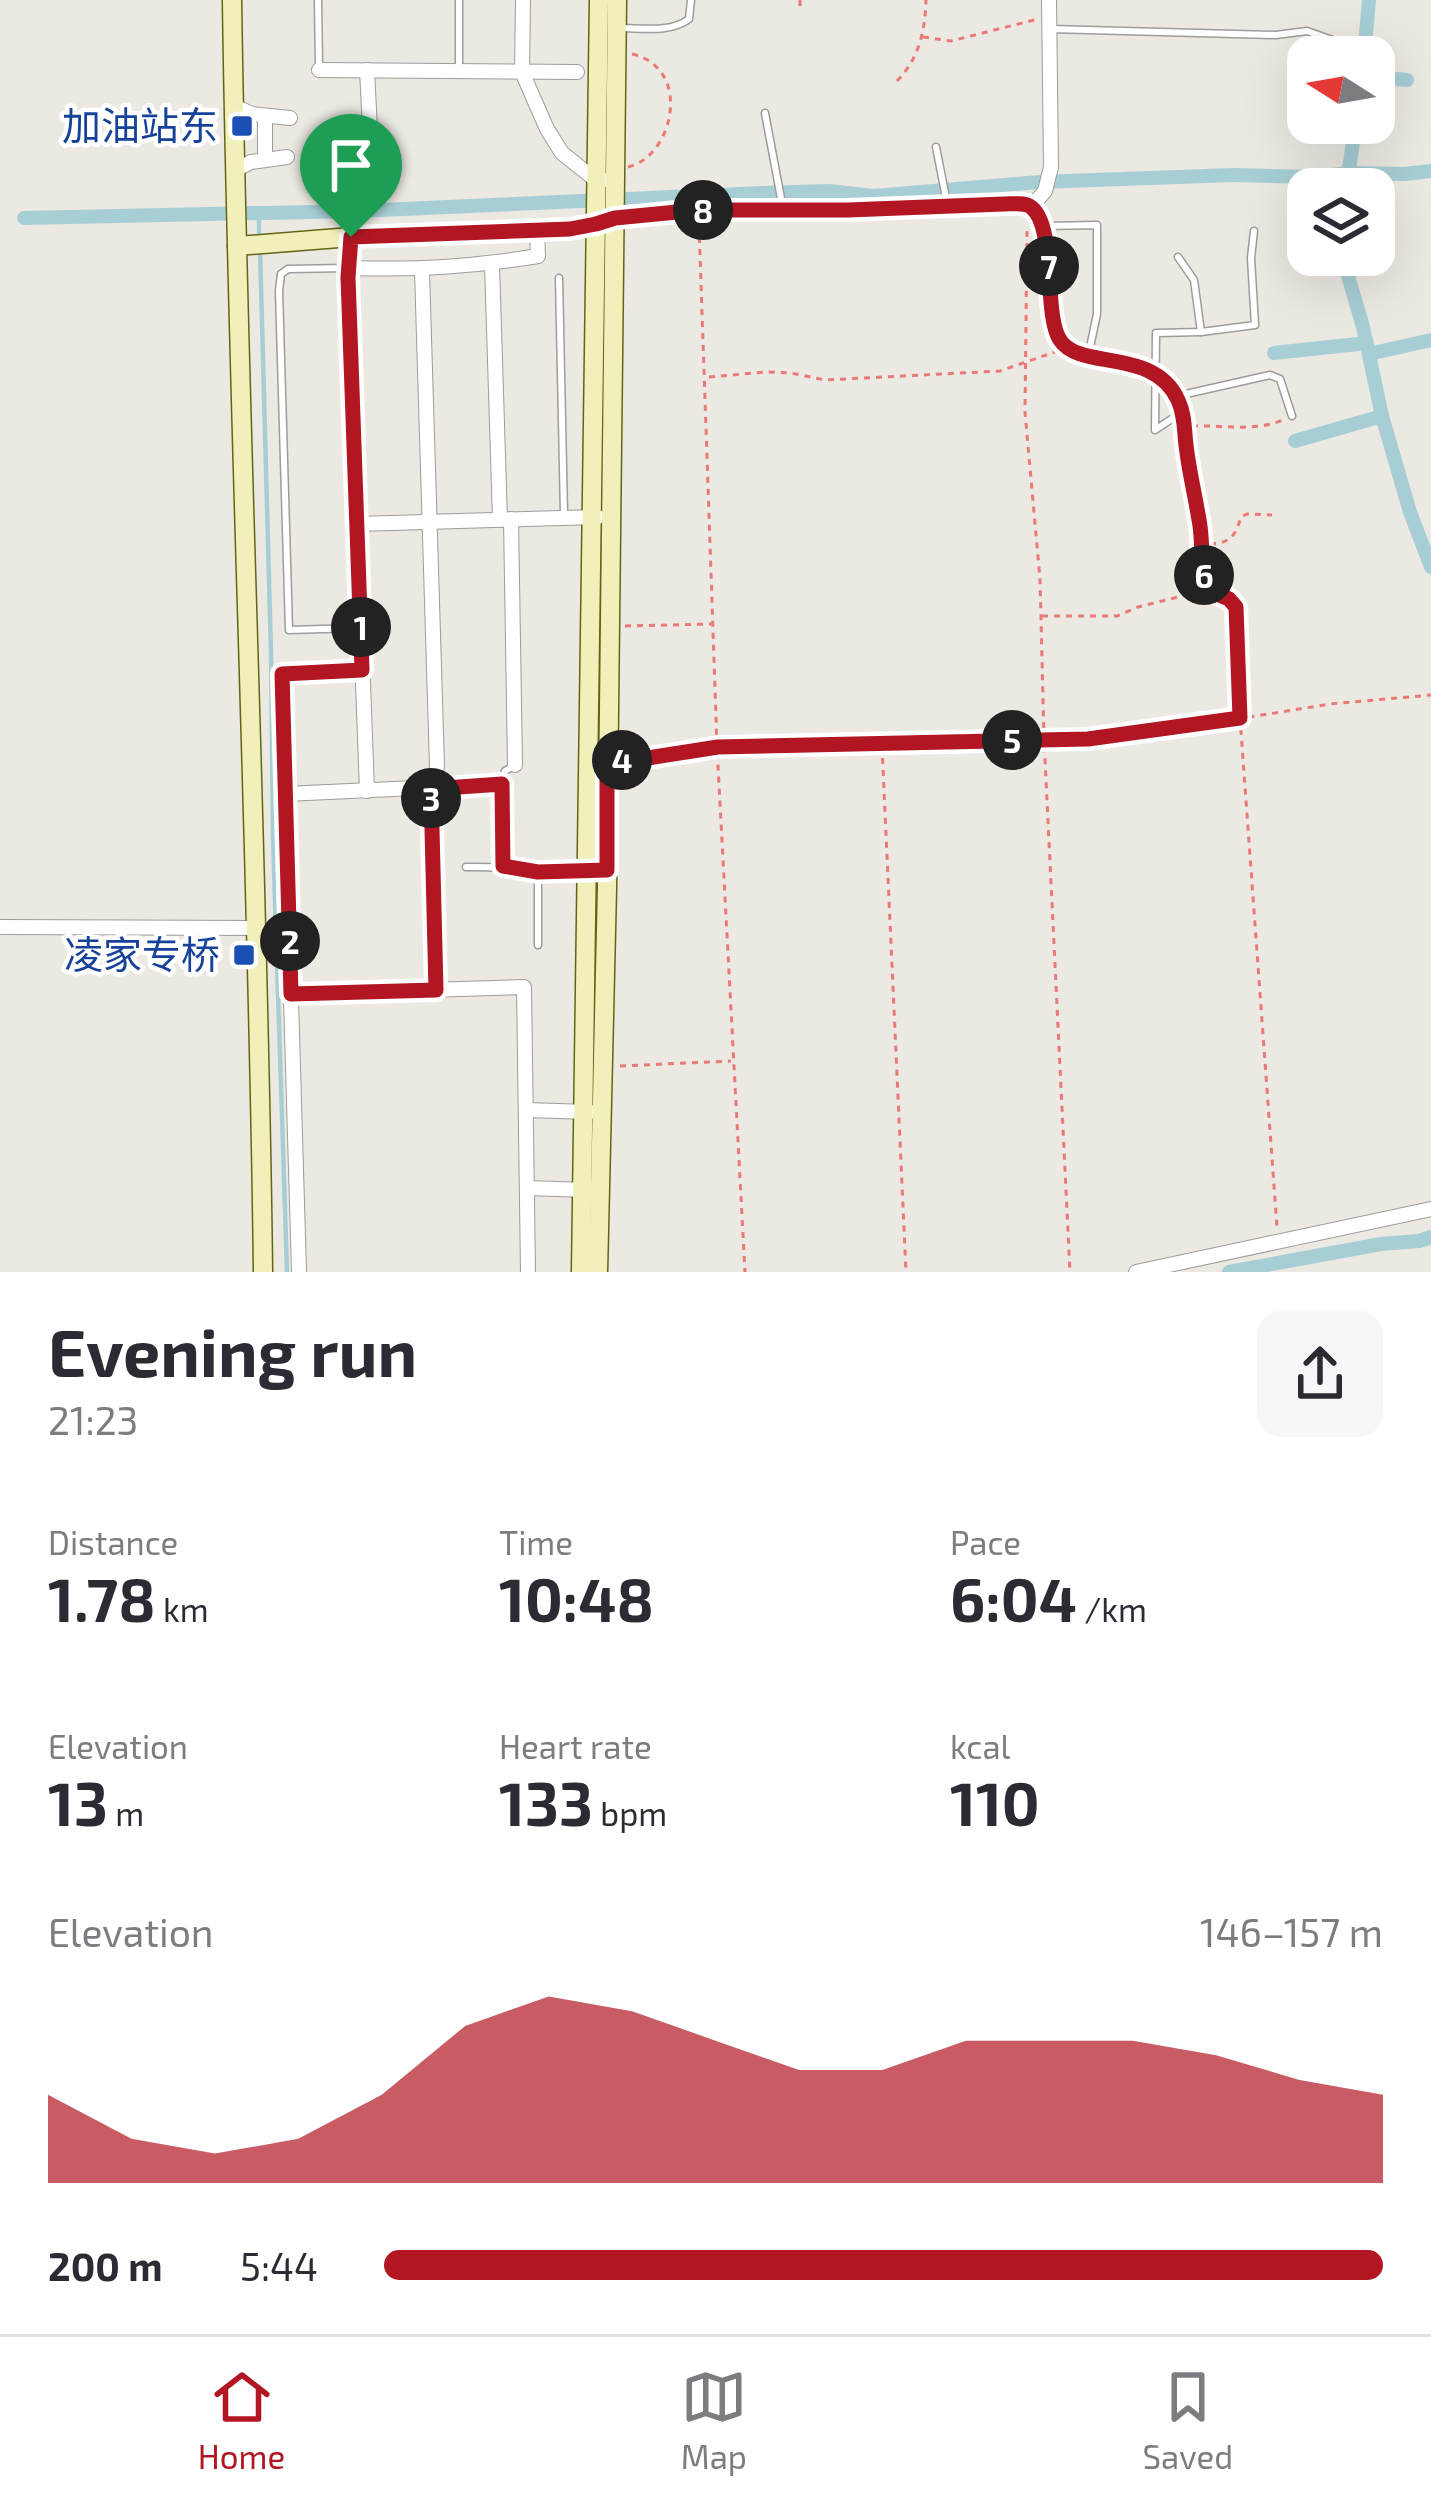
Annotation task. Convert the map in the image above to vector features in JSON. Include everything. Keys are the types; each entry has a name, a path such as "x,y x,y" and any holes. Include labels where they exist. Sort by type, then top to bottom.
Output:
{"street":[{"path":"232,0 236,225 252,244 263,1272"},
{"path":"524,0 522,72 562,153 607,196"},
{"path":"599,0 607,196"},
{"path":"598,1272 591,1190 592,1112 607,196 617,0"},
{"path":"1031,207 1045,191 1051,167 1049,0"},
{"path":"319,70 577,72"},
{"path":"367,70 373,190"},
{"path":"234,106 290,118"},
{"path":"265,116 265,159"},
{"path":"235,170 265,159 287,158"},
{"path":"252,244 537,230 607,196 698,210 1023,204 1031,207 1041,226 1060,340 1088,355 1153,372 1182,413"},
{"path":"350,268 422,271 538,256 537,230"},
{"path":"351,237 367,791"},
{"path":"492,264 515,765"},
{"path":"422,271 437,767 431,789 436,990"},
{"path":"357,524 601,517"},
{"path":"592,1112 602,1067 597,870 607,760 609,626 601,517"},
{"path":"299,1272 285,794 502,784"},
{"path":"0,927 257,928"},
{"path":"291,994 524,987 528,1272"},
{"path":"526,1110 592,1112"},
{"path":"527,1188 591,1190"},
{"path":"581,1272 591,1190"},
{"path":"1136,1272 1431,1209"}],"lane":[{"path":"317,0 319,70"},
{"path":"459,0 459,71"},
{"path":"617,28 682,25 688,20 691,0"},
{"path":"1049,23 1276,35 1307,31 1321,36"},
{"path":"765,112 782,205"},
{"path":"936,148 947,202"},
{"path":"1041,226 1097,225 1097,314 1088,355"},
{"path":"1254,231 1255,326 1156,333 1154,430 1270,375 1280,379 1292,416"},
{"path":"1178,257 1194,280 1202,332"},
{"path":"350,268 288,268 281,274 280,314 290,630 361,628"},
{"path":"559,278 564,518"},
{"path":"1182,413 1204,580"},
{"path":"285,794 282,674 362,670"},
{"path":"503,866 502,784 505,771 515,765"},
{"path":"466,867 597,870"},
{"path":"538,872 538,945"}],"path":[{"path":"800,0 800,12"},
{"path":"897,81 911,66 923,37 926,0"},
{"path":"923,37 951,41 1014,23 1049,23"},
{"path":"607,196 651,154 666,125 672,97 668,79 657,64 616,51"},
{"path":"1031,207 1026,450 1041,616 1070,1272"},
{"path":"698,210 718,747 745,1272"},
{"path":"706,378 766,372 824,380 1000,371 1068,348"},
{"path":"1182,413 1244,428 1271,425 1292,416"},
{"path":"1202,544 1226,543 1247,514 1272,515"},
{"path":"1041,616 1117,616 1186,595 1204,580 1208,590 1236,607 1278,1242"},
{"path":"609,626 714,624"},
{"path":"607,760 718,747 1088,739 1330,704 1431,695"},
{"path":"882,746 906,1272"},
{"path":"602,1067 732,1061"}],"waterway":[{"path":"1366,36 1369,0"},
{"path":"1395,79 1407,80"},
{"path":"1349,168 1353,144"},
{"path":"24,218 357,211 828,191 874,196 1039,182 1431,171"},
{"path":"259,213 259,237"},
{"path":"260,249 287,1272"},
{"path":"1348,276 1382,416 1431,567"},
{"path":"1369,354 1431,340"},
{"path":"1274,353 1367,343"},
{"path":"1295,441 1382,416"},
{"path":"1229,1272 1431,1237"}],"place":[{"name":"加油站东","path":"242,126"},
{"name":"凌家专桥","path":"244,955"}],"route":[{"path":"1031,207 1046,244 1060,340 1088,355 1150,369 1177,396 1202,538 1204,580 1208,590 1236,607 1240,718 1088,739 718,747 607,760 607,870 538,872 503,866 502,784 431,789 436,990 291,994 282,674 362,670 348,277 351,237 570,229 635,214 698,210 1031,207"}]}
